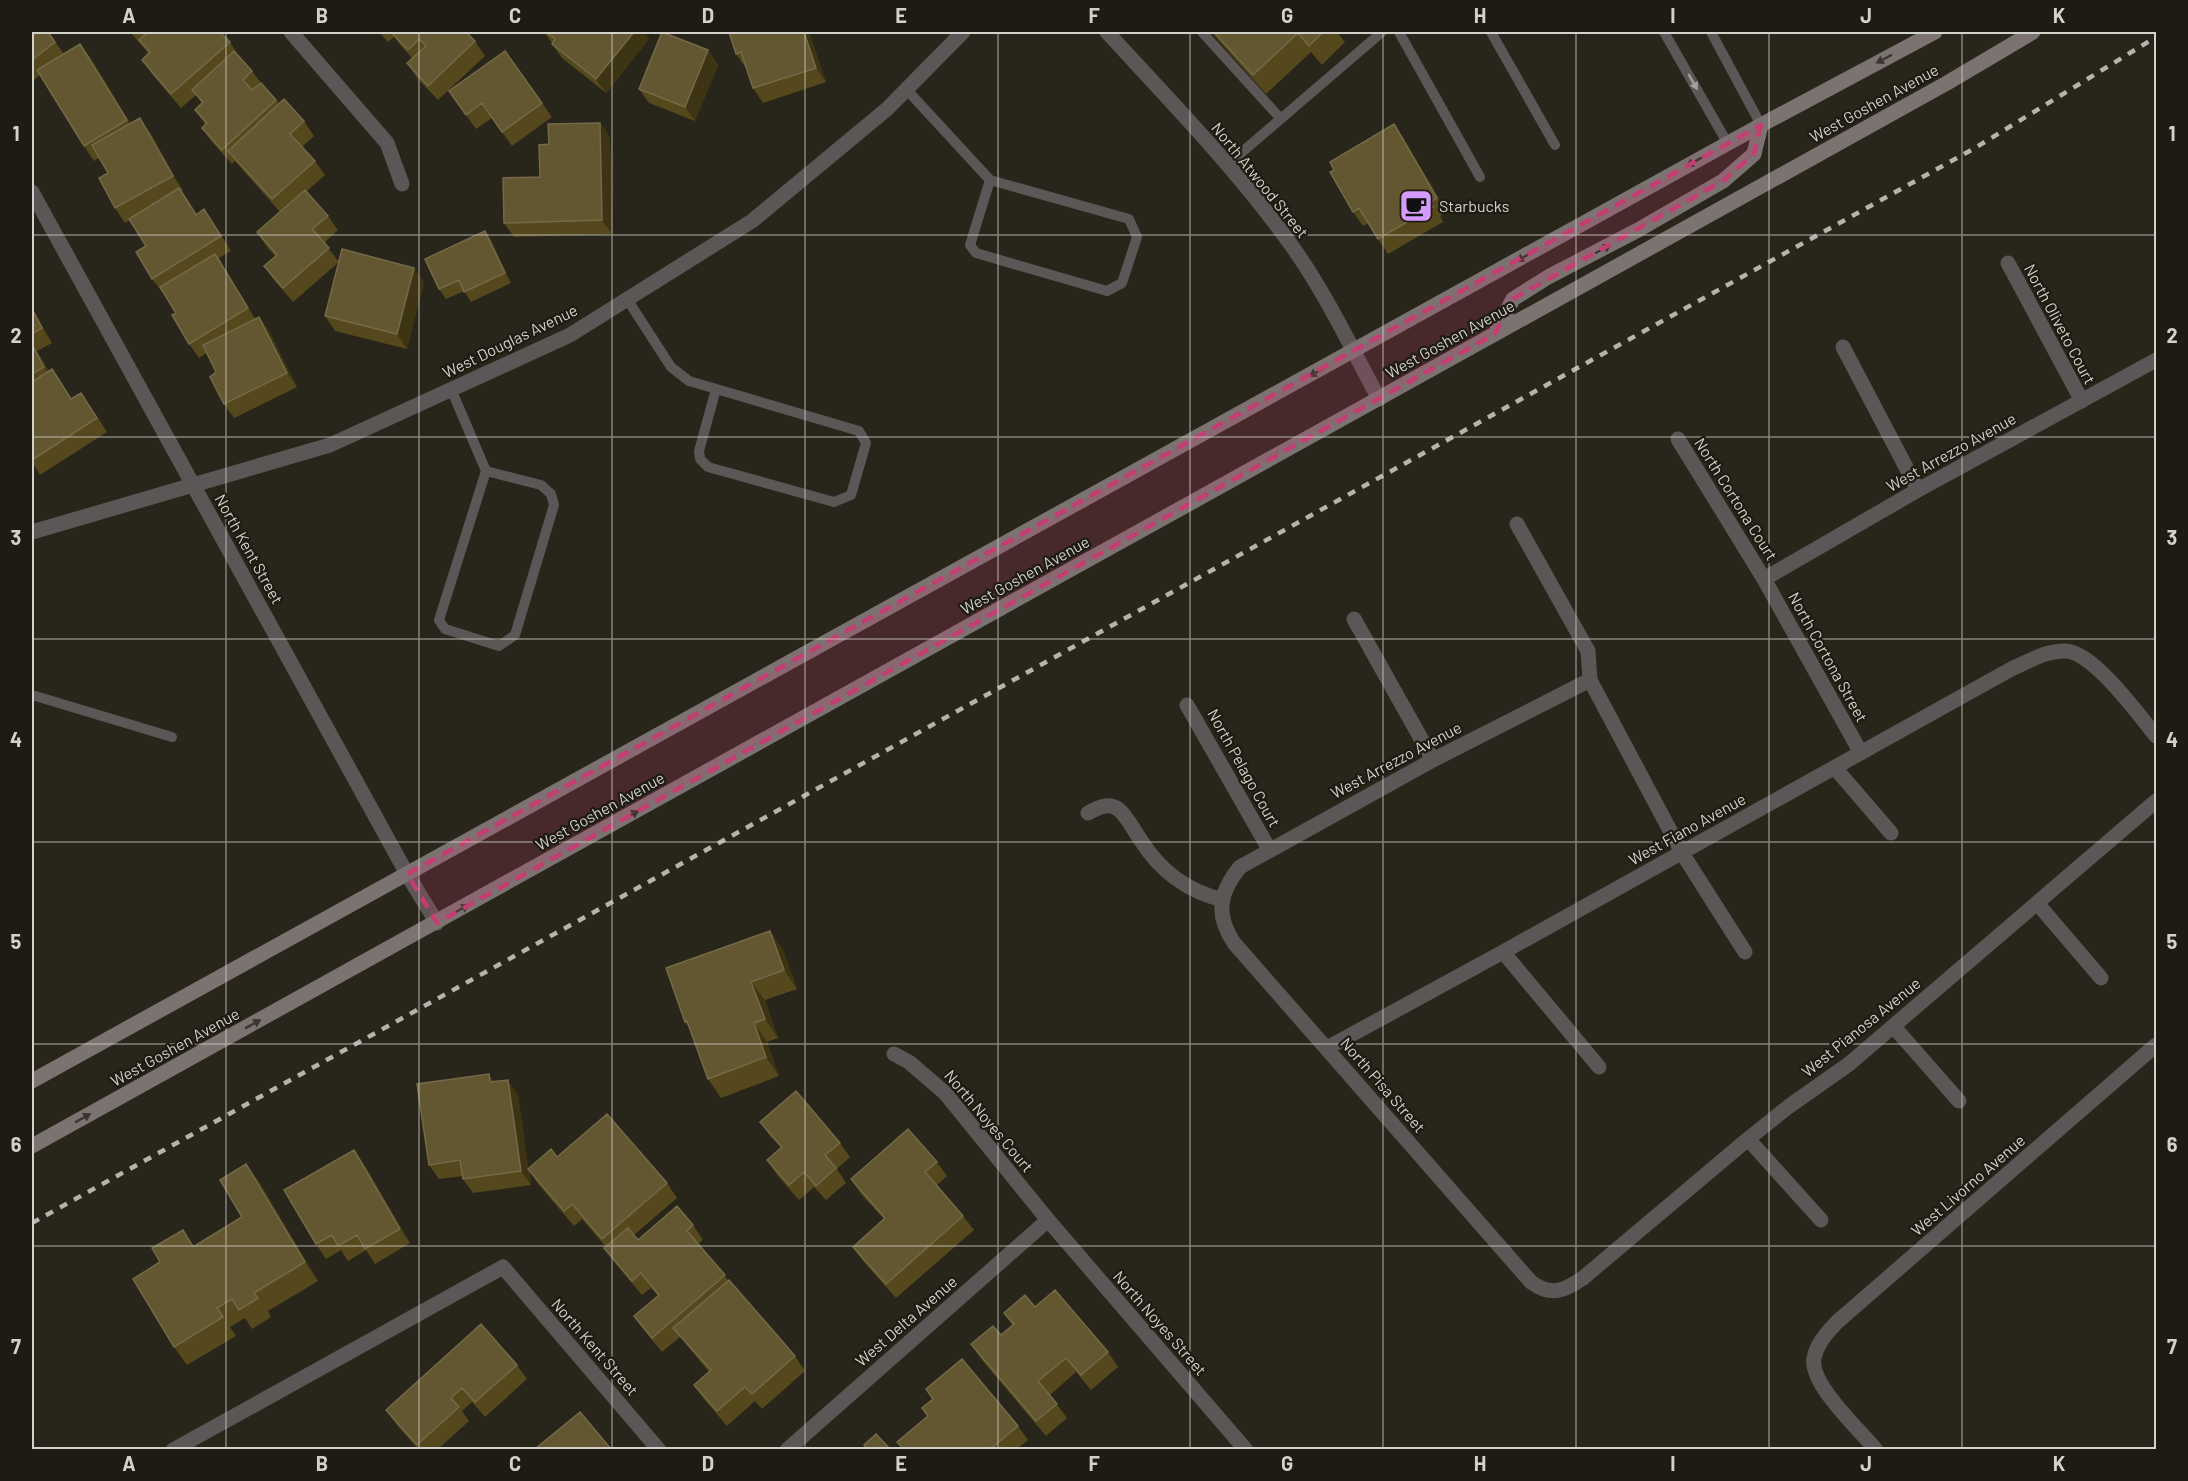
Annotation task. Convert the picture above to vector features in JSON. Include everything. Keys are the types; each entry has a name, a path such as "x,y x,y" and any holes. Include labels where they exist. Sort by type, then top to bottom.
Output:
{"main road":[{"name":"West Goshen Avenue","path":"32,1081 1761,125 1935,32"},
{"name":"West Goshen Avenue","path":"32,1146 1947,83 2033,32"},
{"path":"1495,334 1513,299 1548,277 1638,230 1723,181 1754,154 1761,125"}],"street":[{"path":"291,32 387,144 402,184"},
{"name":"West Douglas Avenue","path":"32,532 330,445 570,335 753,221 887,109 963,32"},
{"name":"North Atwood Street","path":"1107,32 1227,165 1295,250 1329,306 1379,399"},
{"name":"North Kent Street","path":"32,192 407,874 437,923"},
{"name":"North Oliveto Court","path":"2008,263 2082,401"},
{"path":"1843,347 1918,490"},
{"name":"West Arrezzo Avenue","path":"1764,579 1918,490 2157,360"},
{"name":"North Cortona Court","path":"1678,439 1764,579"},
{"path":"1517,524 1588,651 1590,680 1682,853 1745,952"},
{"name":"North Cortona Street","path":"1764,579 1861,753"},
{"path":"1354,619 1433,760"},
{"name":"West Fiano Avenue","path":"1327,1048 2013,668 2046,654 2068,651 2087,660 2107,677 2157,736"},
{"name":"West Arrezzo Avenue","path":"1227,883 1240,867 1269,849 1433,760 1590,680"},
{"name":"North Pelago Court","path":"1187,705 1269,849"},
{"path":"1835,768 1891,833"},
{"name":"West Pianosa Avenue","path":"1552,1292 1568,1288 1583,1278 1748,1139 1788,1107 1849,1064 2157,801"},
{"path":"1088,813 1101,806 1118,809 1149,854 1172,877 1197,892 1223,900"},
{"name":"North Pisa Street","path":"1227,883 1221,917 1234,943 1531,1282 1541,1290 1552,1292"},
{"path":"2037,903 2101,978"},
{"path":"1503,952 1599,1067"},
{"path":"1894,1027 1959,1101"},
{"name":"West Livorno Avenue","path":"1876,1449 1823,1388 1815,1373 1814,1359 1821,1340 1837,1322 2157,1045"},
{"name":"North Noyes Court","path":"894,1054 909,1062 945,1094 1048,1220"},
{"path":"1748,1139 1821,1220"},
{"name":"West Delta Avenue","path":"787,1449 1048,1220"},
{"name":"North Noyes Street","path":"1048,1220 1246,1449"},
{"name":"North Kent Street","path":"173,1449 503,1268 659,1449"}],"lane":[{"path":"1202,32 1281,119"},
{"path":"1227,165 1382,32"},
{"path":"1399,32 1480,177"},
{"path":"1491,32 1555,145"},
{"path":"1664,32 1728,144"},
{"path":"1710,32 1761,125"},
{"path":"907,90 990,180 1129,219 1137,237 1122,283 1107,291 976,253 970,245 990,180"},
{"path":"627,299 671,367 689,381 859,431 866,443 851,495 834,502 708,467 700,459 699,451 716,389"},
{"path":"451,389 486,471 440,620 445,629 499,646 515,635 554,506 551,494 541,484 486,471"},
{"path":"32,695 172,737"}],"highlighted area":[{"path":"1761,125 1754,154 1723,181 1513,299 1495,334 437,923 407,874"}],"building":[{"path":"32,32 48,32 55,42 32,60"},
{"path":"148,32 220,32 230,42 171,94 142,60 150,52 139,40"},
{"path":"391,32 466,32 475,41 428,86 407,63 426,46 419,39 408,50"},
{"path":"546,32 634,32 596,79 552,44 555,39"},
{"path":"662,32 708,50 685,107 639,89"},
{"path":"729,32 804,32 816,68 753,88 741,52 736,54"},
{"path":"1214,32 1323,32 1309,46 1298,33 1253,75"},
{"path":"80,44 127,120 84,146 37,70"},
{"path":"234,51 252,71 243,80 252,90 261,83 276,100 222,150 202,128 207,123 195,110 203,102 192,90"},
{"path":"505,51 542,103 502,132 482,103 466,115 449,91"},
{"path":"284,99 304,121 290,134 315,161 272,199 228,151"},
{"path":"140,118 173,176 115,208 99,178 108,173 92,145"},
{"path":"600,123 602,220 504,223 503,178 540,177 539,145 549,144 548,124"},
{"path":"1394,124 1437,198 1430,202 1433,207 1378,239 1359,208 1353,212 1330,172 1334,170 1330,162"},
{"path":"179,188 196,215 204,209 221,236 152,279 136,252 146,246 129,219"},
{"path":"305,190 328,216 312,229 329,248 283,288 264,266 277,255 257,232"},
{"path":"485,231 505,273 464,292 459,280 439,289 425,259"},
{"path":"342,249 414,268 397,334 325,316"},
{"path":"215,254 248,308 189,344 172,315 176,313 160,287"},
{"path":"32,309 42,328 32,334"},
{"path":"259,317 287,373 224,404 210,377 216,372 203,345"},
{"path":"32,344 44,367 32,374"},
{"path":"52,369 71,399 81,393 97,418 32,460 32,382"},
{"path":"770,931 784,970 751,982 765,1019 754,1023 766,1057 708,1079 666,968"},
{"path":"489,1074 490,1082 508,1080 521,1171 463,1179 460,1160 429,1165 417,1084"},
{"path":"796,1091 840,1143 825,1155 836,1168 816,1186 804,1172 789,1185 767,1160 782,1147 760,1122"},
{"path":"607,1114 667,1183 602,1239 572,1204 564,1211 528,1169 551,1149 557,1157"},
{"path":"908,1129 937,1162 925,1172 963,1216 886,1284 853,1247 885,1218 851,1179"},
{"path":"354,1150 400,1229 365,1249 357,1235 338,1246 332,1235 316,1244 284,1190"},
{"path":"246,1164 305,1262 254,1293 258,1298 239,1310 232,1299 217,1308 223,1317 174,1347 133,1279 160,1262 152,1248 183,1230 193,1247 242,1217 220,1180"},
{"path":"677,1206 693,1225 687,1231 725,1275 652,1338 634,1316 659,1295 641,1273 632,1281 604,1248 628,1228 638,1240"},
{"path":"729,1280 795,1356 752,1394 745,1387 717,1411 694,1385 711,1370 673,1328"},
{"path":"1055,1290 1108,1352 1081,1375 1066,1358 1038,1381 1057,1404 1036,1421 971,1344 993,1326 1001,1335 1014,1324 1004,1313 1025,1295 1035,1307"},
{"path":"481,1324 517,1365 475,1402 462,1388 451,1398 459,1407 417,1445 386,1410"},
{"path":"962,1359 1018,1426 990,1449 904,1449 897,1442 928,1416 922,1408 933,1399 926,1389"},
{"path":"580,1412 611,1449 535,1449"},
{"path":"876,1434 890,1449 862,1449 864,1445"}],"railway":[{"path":"32,1223 1975,148 2156,37"}],"place":[{"name":"Starbucks","path":"1416,206"}]}
